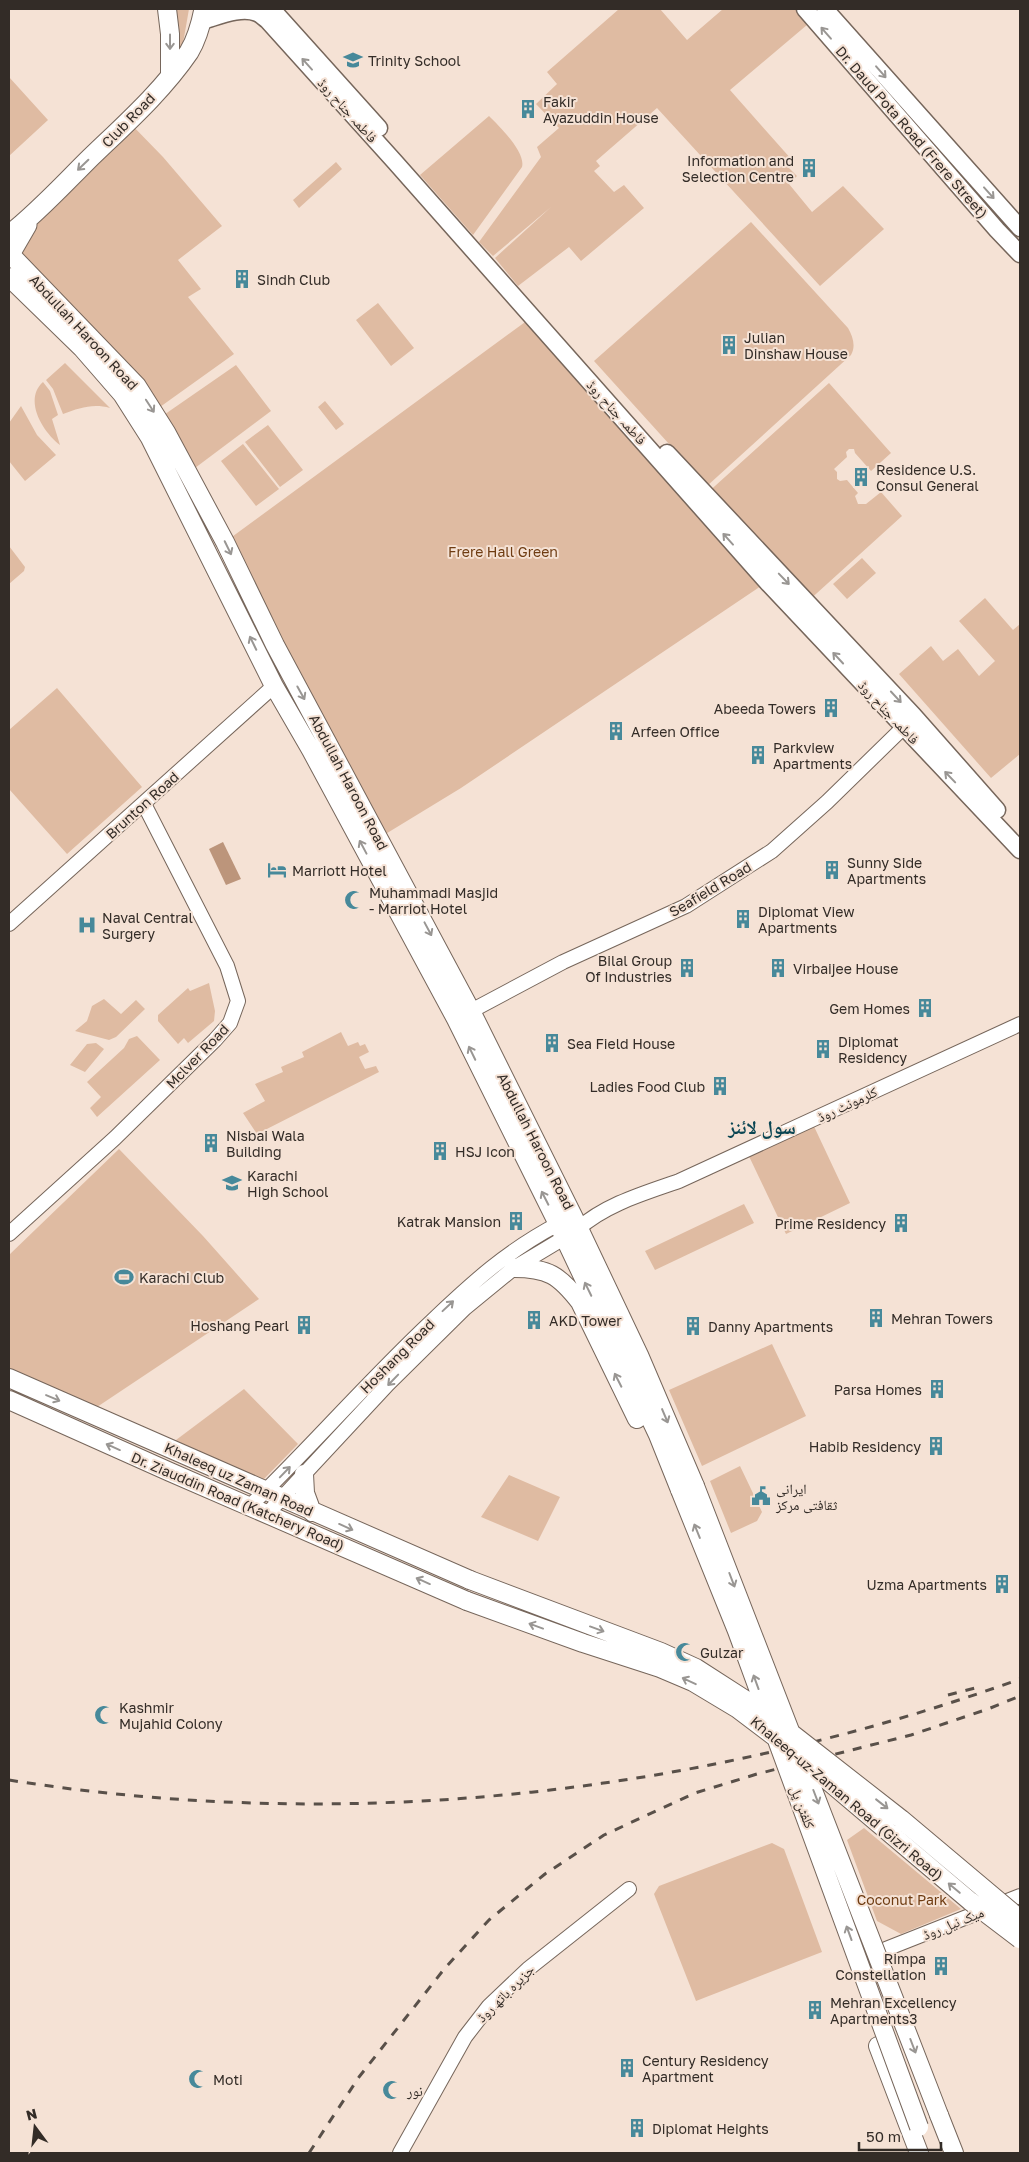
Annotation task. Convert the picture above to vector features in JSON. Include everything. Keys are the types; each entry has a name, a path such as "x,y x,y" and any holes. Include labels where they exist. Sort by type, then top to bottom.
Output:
{"highway":[{"name":"Club Road","path":"31,218 141,108 170,75 189,51 203,15"},
{"path":"9,235 31,218"},
{"path":"9,254 31,218"}],"main road":[{"path":"167,9 170,34 170,75"},
{"name":"فاطمہ جناح روڈ","path":"272,9 298,36 492,258 909,722 1020,850"},
{"name":"Dr. Daud Pota Road (Frere Street)","path":"805,9 1020,254"},
{"name":"Dr. Daud Pota Road (Frere Street)","path":"825,9 1020,228"},
{"name":"فاطمہ جناح روڈ","path":"203,15 242,11 256,12 267,20 702,510 1020,835"},
{"name":"Abdullah Haroon Road","path":"9,254 82,338 122,394 150,438 274,686 311,750 456,1019 573,1225"},
{"name":"Abdullah Haroon Road","path":"9,277 137,386 166,432 225,542 275,645 471,1011 573,1225 639,1355 684,1486"},
{"path":"514,1268 542,1270 557,1277 568,1286 580,1302 652,1448 684,1486"},
{"name":"Khaleeq uz Zaman Road","path":"9,1378 470,1580"},
{"name":"Dr. Ziauddin Road (Katchery Road)","path":"9,1400 468,1601"},
{"path":"304,1474 305,1493 312,1512"},
{"name":"کلفٹن پل","path":"684,1486 954,2153"},
{"name":"کلفٹن پل","path":"684,1486 931,2153"},
{"name":"Khaleeq-uz-Zaman Road (Gizri Road)","path":"470,1580 660,1652 696,1668 758,1706 900,1819 1020,1919"},
{"name":"Khaleeq-uz-Zaman Road (Gizri Road)","path":"468,1601 660,1668 692,1682 738,1709 802,1759 962,1895 1020,1940"},
{"path":"878,2046 920,2153"}],"street":[{"name":"Brunton Road","path":"9,924 274,686"},
{"name":"Seafield Road","path":"471,1011 563,962 686,906 764,856 828,802 909,722"},
{"name":"Mclver Road","path":"9,1234 109,1144 215,1040 230,1023 238,1001 227,966 144,804"},
{"name":"کلرمونٹ روڈ","path":"573,1225 638,1196 679,1181 1020,1024"},
{"name":"Hoshang Road","path":"250,1506 274,1495 304,1474 423,1349 481,1293 573,1225"},
{"name":"Hoshang Road","path":"267,1514 274,1495 412,1339 485,1271 526,1241 573,1225"},
{"name":"جزیرہ باتھ روڈ","path":"400,2153 465,2037 489,2006 528,1968 629,1889"},
{"name":"میک نیل روڈ","path":"886,1949 1020,1896"}],"green space":[{"path":"172,9 189,9 182,49 175,56"},
{"path":"619,9 660,9 687,40 723,9 805,9 814,19 730,90 792,160 786,165 797,176 789,184 812,212 843,186 884,229 820,286 657,108 596,161 600,166 594,171 614,192 624,185 644,208 581,261 569,247 518,286 495,258 551,207 493,256 479,242 541,157 537,147 559,128 536,104 557,84 547,72"},
{"path":"9,77 48,120 9,156"},
{"path":"489,116 516,147 520,154 522,167 473,235 420,175"},
{"path":"128,121 163,157 222,226 178,260 201,289 188,297 234,354 153,412 11,255 31,218"},
{"path":"336,162 342,169 299,208 293,200"},
{"path":"751,222 848,328 854,345 851,355 707,486 594,361"},
{"path":"378,303 414,348 391,366 356,320"},
{"name":"Frere Hall Green","path":"532,317 767,582 461,788 379,838 225,542"},
{"path":"65,363 110,408 92,406 63,414 53,389 46,380"},
{"path":"236,365 271,411 187,474 158,419"},
{"path":"43,382 50,391 58,415 52,419 60,445 47,432 35,406 37,389"},
{"path":"829,383 891,453 871,471 855,453 854,449 849,449 846,452 847,457 834,469 837,472 837,479 840,481 847,480 858,493 855,496 858,504 866,504 881,492 902,516 806,603 705,495"},
{"path":"325,401 344,424 336,430 318,407"},
{"path":"21,406 37,435 56,455 25,481 9,461 9,423"},
{"path":"268,425 303,470 280,487 245,442"},
{"path":"243,444 279,489 256,506 221,461"},
{"path":"9,546 25,567 24,571 9,584"},
{"path":"862,558 876,573 847,599 833,584"},
{"path":"985,598 1013,630 1020,624 1020,754 991,778 899,674 931,646 943,661 958,649 979,676 995,661 959,621"},
{"path":"57,688 142,787 67,854 9,789 9,730"},
{"path":"209,983 215,1011 214,1021 188,1043 184,1038 178,1044 158,1021 158,1015 188,988 190,991"},
{"path":"104,999 121,1014 136,1000 145,1009 116,1037 109,1040 75,1031 87,1021 92,1006"},
{"path":"341,1032 348,1046 358,1042 360,1046 365,1044 369,1052 359,1057 365,1069 376,1066 379,1072 257,1134 243,1113 265,1101 255,1084 283,1072 281,1067 304,1057 302,1052"},
{"path":"137,1036 160,1060 97,1117 90,1108 101,1097 87,1082 124,1048 129,1039"},
{"path":"96,1043 104,1049 85,1072 70,1065 87,1044"},
{"path":"811,1120 850,1203 786,1234 746,1150"},
{"name":"Karachi Club","path":"119,1149 203,1236 259,1299 88,1413 9,1373 9,1255"},
{"path":"744,1204 754,1223 655,1270 645,1251"},
{"path":"772,1344 806,1416 702,1466 669,1390"},
{"path":"244,1389 298,1444 262,1481 172,1443"},
{"path":"740,1466 762,1512 757,1521 731,1533 710,1481"},
{"path":"509,1475 560,1497 538,1541 481,1517"},
{"name":"Coconut Park","path":"864,1828 961,1909 901,1934 877,1921 847,1840"},
{"path":"772,1843 784,1849 822,1952 696,2001 654,1894 659,1886"}],"shaded area":[{"path":"223,842 241,879 226,885 209,849"}],"railway":[{"path":"9,1780 136,1796 264,1803 393,1802 521,1793 648,1776 774,1751 898,1719 1020,1679"},
{"path":"948,1695 979,1687"},
{"path":"309,2153 359,2077 445,1968 489,1920 545,1874 604,1835 695,1793 757,1774 911,1735 1020,1696"}],"place":[{"name":"Trinity School","path":"353,60"},
{"name":"Fakir Ayazuddin House","path":"528,109"},
{"name":"Information and Selection Centre","path":"809,168"},
{"name":"Sindh Club","path":"242,279"},
{"name":"Julian Dinshaw House","path":"729,345"},
{"name":"Residence U.S. Consul General","path":"861,477"},
{"name":"Abeeda Towers","path":"831,708"},
{"name":"Arfeen Office","path":"616,731"},
{"name":"Parkview Apartments","path":"758,755"},
{"name":"Marriott Hotel","path":"277,870"},
{"name":"Sunny Side Apartments","path":"832,870"},
{"name":"Muhammadi Masjid - Marriot Hotel","path":"354,900"},
{"name":"Diplomat View Apartments","path":"743,919"},
{"name":"Naval Central Surgery","path":"87,925"},
{"name":"Bilal Group Of Industries","path":"687,968"},
{"name":"Virbaijee House","path":"778,968"},
{"name":"Gem Homes","path":"925,1008"},
{"name":"Sea Field House","path":"552,1043"},
{"name":"Diplomat Residency","path":"823,1049"},
{"name":"Ladies Food Club","path":"720,1086"},
{"name":"Nisbai Wala Building","path":"211,1143"},
{"name":"HSJ Icon","path":"440,1151"},
{"name":"Karachi High School","path":"232,1183"},
{"name":"Katrak Mansion","path":"516,1221"},
{"name":"Prime Residency","path":"901,1223"},
{"name":"Karachi Club","path":"124,1277"},
{"name":"Mehran Towers","path":"876,1318"},
{"name":"AKD Tower","path":"534,1320"},
{"name":"Hoshang Pearl","path":"304,1325"},
{"name":"Danny Apartments","path":"693,1326"},
{"name":"Parsa Homes","path":"937,1389"},
{"name":"Habib Residency","path":"936,1446"},
{"name":"ایرانی ثقافتی مرکز","path":"761,1496"},
{"name":"Uzma Apartments","path":"1002,1584"},
{"name":"Gulzar","path":"685,1652"},
{"name":"Kashmir Mujahid Colony","path":"104,1715"},
{"name":"Rimpa Constellation","path":"941,1966"},
{"name":"Mehran Excellency Apartments3","path":"815,2010"},
{"name":"Century Residency Apartment","path":"627,2068"},
{"name":"Moti","path":"198,2079"},
{"name":"نور","path":"392,2090"},
{"name":"Diplomat Heights","path":"637,2128"}],"district":[{"name":"سول لائنز","path":"762,1126"}]}
